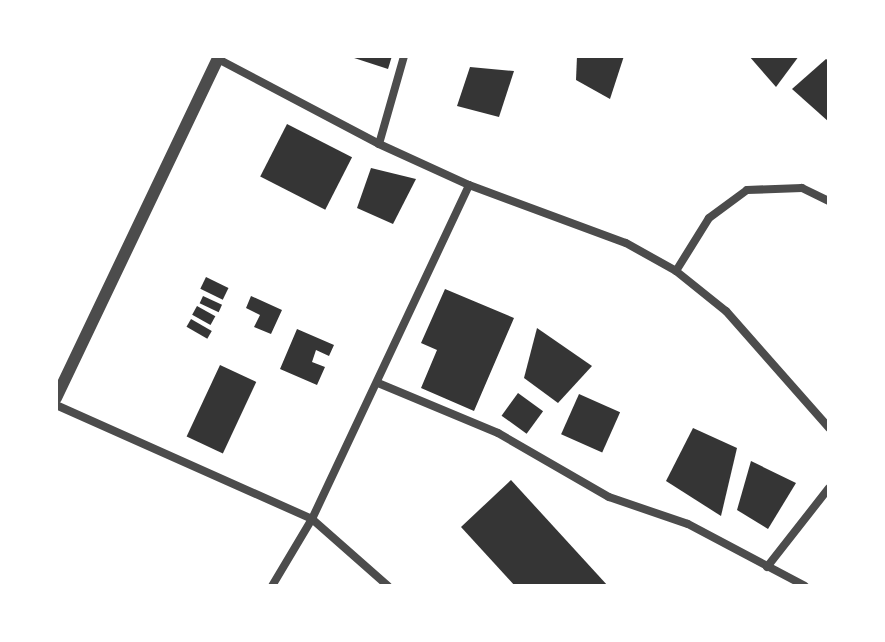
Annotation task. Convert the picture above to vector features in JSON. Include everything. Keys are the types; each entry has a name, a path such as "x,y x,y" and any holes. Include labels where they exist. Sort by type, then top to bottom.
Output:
{"street":[{"path":"379,144 404,56"},
{"path":"56,398 218,58 379,144 469,185 626,243 676,271 726,311 829,428"},
{"path":"272,586 312,519 469,185"},
{"path":"676,271 709,218 747,190 802,188 829,201"},
{"path":"378,383 498,433 609,497 688,524 805,586"},
{"path":"56,405 312,519 388,586"},
{"path":"767,567 829,488"}],"building":[{"path":"348,56 392,56 388,69"},
{"path":"577,56 624,56 610,99 576,80"},
{"path":"749,56 799,56 776,87"},
{"path":"826,59 829,61 829,122 792,89"},
{"path":"470,67 514,71 499,117 457,106"},
{"path":"287,124 352,157 325,210 260,177"},
{"path":"371,168 416,179 393,224 357,208"},
{"path":"206,277 228,288 223,300 200,289"},
{"path":"445,289 514,318 474,411 421,388 437,350 421,343"},
{"path":"203,296 222,305 219,312 200,303"},
{"path":"251,296 282,310 271,334 254,327 260,315 246,308"},
{"path":"197,306 215,316 211,325 192,315"},
{"path":"191,319 212,331 207,339 186,327"},
{"path":"537,328 592,366 558,403 524,378"},
{"path":"297,329 334,345 329,356 316,350 312,362 325,367 317,385 280,369"},
{"path":"220,365 256,382 223,454 187,437"},
{"path":"518,393 543,411 527,434 502,416"},
{"path":"579,394 620,412 602,452 561,434"},
{"path":"693,428 737,448 721,516 666,481"},
{"path":"751,461 796,483 768,529 737,510"},
{"path":"511,480 608,586 515,586 461,527"}]}
